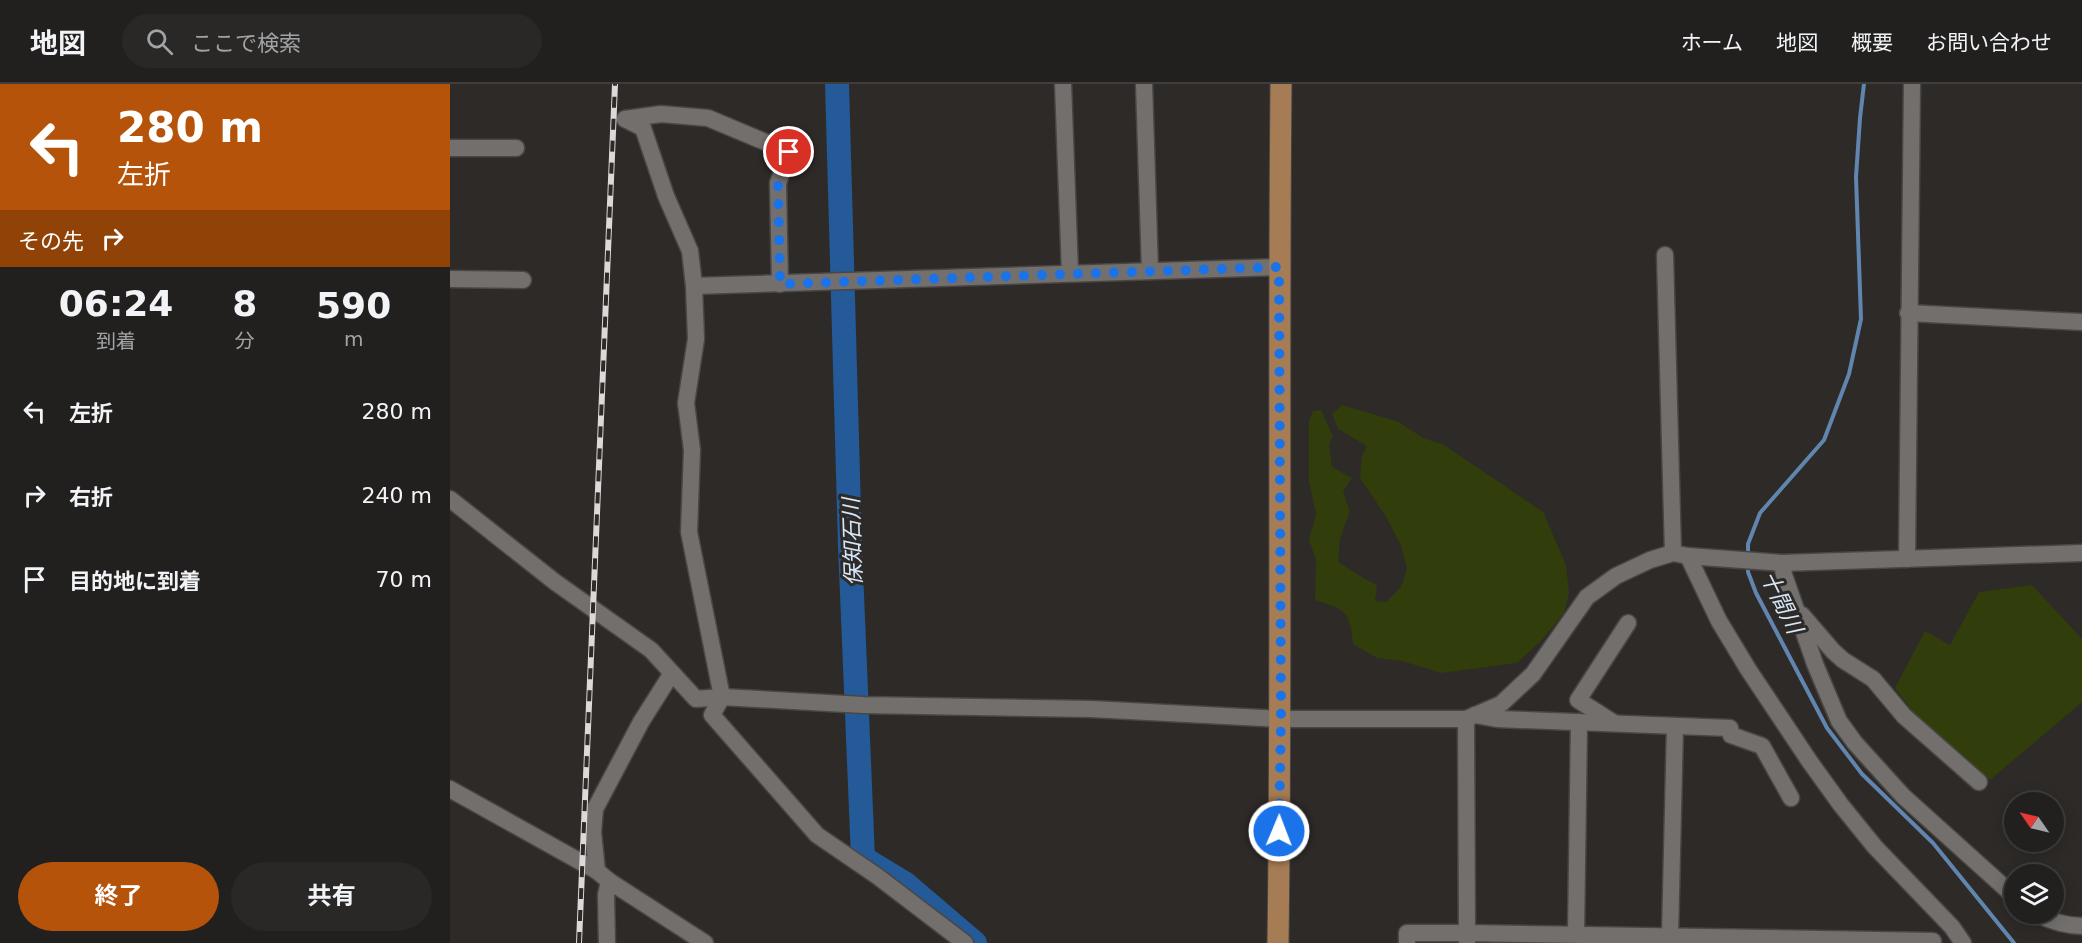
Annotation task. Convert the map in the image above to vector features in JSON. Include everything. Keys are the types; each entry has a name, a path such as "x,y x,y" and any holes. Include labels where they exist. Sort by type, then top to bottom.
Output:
{"main road":[{"path":"1278,943 1281,719 1279,267 1281,84"}],"street":[{"path":"1063,84 1070,273"},
{"path":"1144,84 1150,271"},
{"path":"1907,559 1912,84"},
{"path":"780,284 778,183 789,152 708,118 661,114 625,119 643,128 666,196 690,251 696,339 686,404 692,450 689,532 722,698 712,715 817,835 877,876 965,943"},
{"path":"450,148 516,148"},
{"path":"1665,255 1681,555 1742,660 1841,805 1875,847 1952,927 1963,943"},
{"path":"694,286 1279,267"},
{"path":"450,279 523,280"},
{"path":"1908,313 2082,322"},
{"path":"450,499 555,582 651,650 696,699 1091,709 1281,719 1470,717 1731,728 1731,735 1762,746 1791,798"},
{"path":"1470,717 1501,704 1533,674 1587,597 1616,576 1650,560 1681,555 1782,562 2082,553"},
{"path":"1782,562 1784,575 1827,695 1839,721 1903,796 2004,887"},
{"path":"1798,611 1833,651 1873,680 1904,716 1979,782"},
{"path":"1616,724 1578,700 1628,623"},
{"path":"607,943 606,895 593,832 595,809 641,722 672,673"},
{"path":"1467,938 1470,717"},
{"path":"1576,934 1580,722"},
{"path":"1670,936 1675,726"},
{"path":"450,789 603,876 705,943"},
{"path":"2061,924 2082,926"},
{"path":"1407,943 1407,933 1467,938 1576,934 1670,936 1718,940 1933,941"}],"green space":[{"path":"1342,405 1399,422 1423,438 1444,445 1543,512 1566,565 1569,593 1564,613 1543,639 1517,663 1441,673 1402,661 1377,658 1353,644 1350,624 1344,613 1333,606 1315,600 1316,560 1309,540 1316,514 1309,481 1309,421 1313,411 1321,410 1333,436 1329,445 1332,467 1352,478 1343,492 1350,511 1340,538 1338,562 1377,585 1375,601 1386,602 1401,587 1407,569 1401,545 1385,515 1360,478 1362,456 1367,446 1338,429 1332,414"},
{"path":"2032,585 2082,639 2082,702 1990,780 1913,712 1895,688 1925,631 1950,645 1979,592"}],"waterway":[{"name":"保知石川","path":"837,84 850,546 863,858 906,884 975,943"},
{"name":"十間川","path":"1748,555 1748,544 1760,513 1824,440 1849,374 1861,319 1856,177 1864,84"},
{"name":"十間川","path":"1748,565 1748,572 1756,593 1827,728 1862,774 1933,843 2014,943"}],"railway":[{"path":"579,943 615,84"}],"route":[{"path":"789,152 778,183 780,284 1279,267 1281,719 1279,831"}]}
